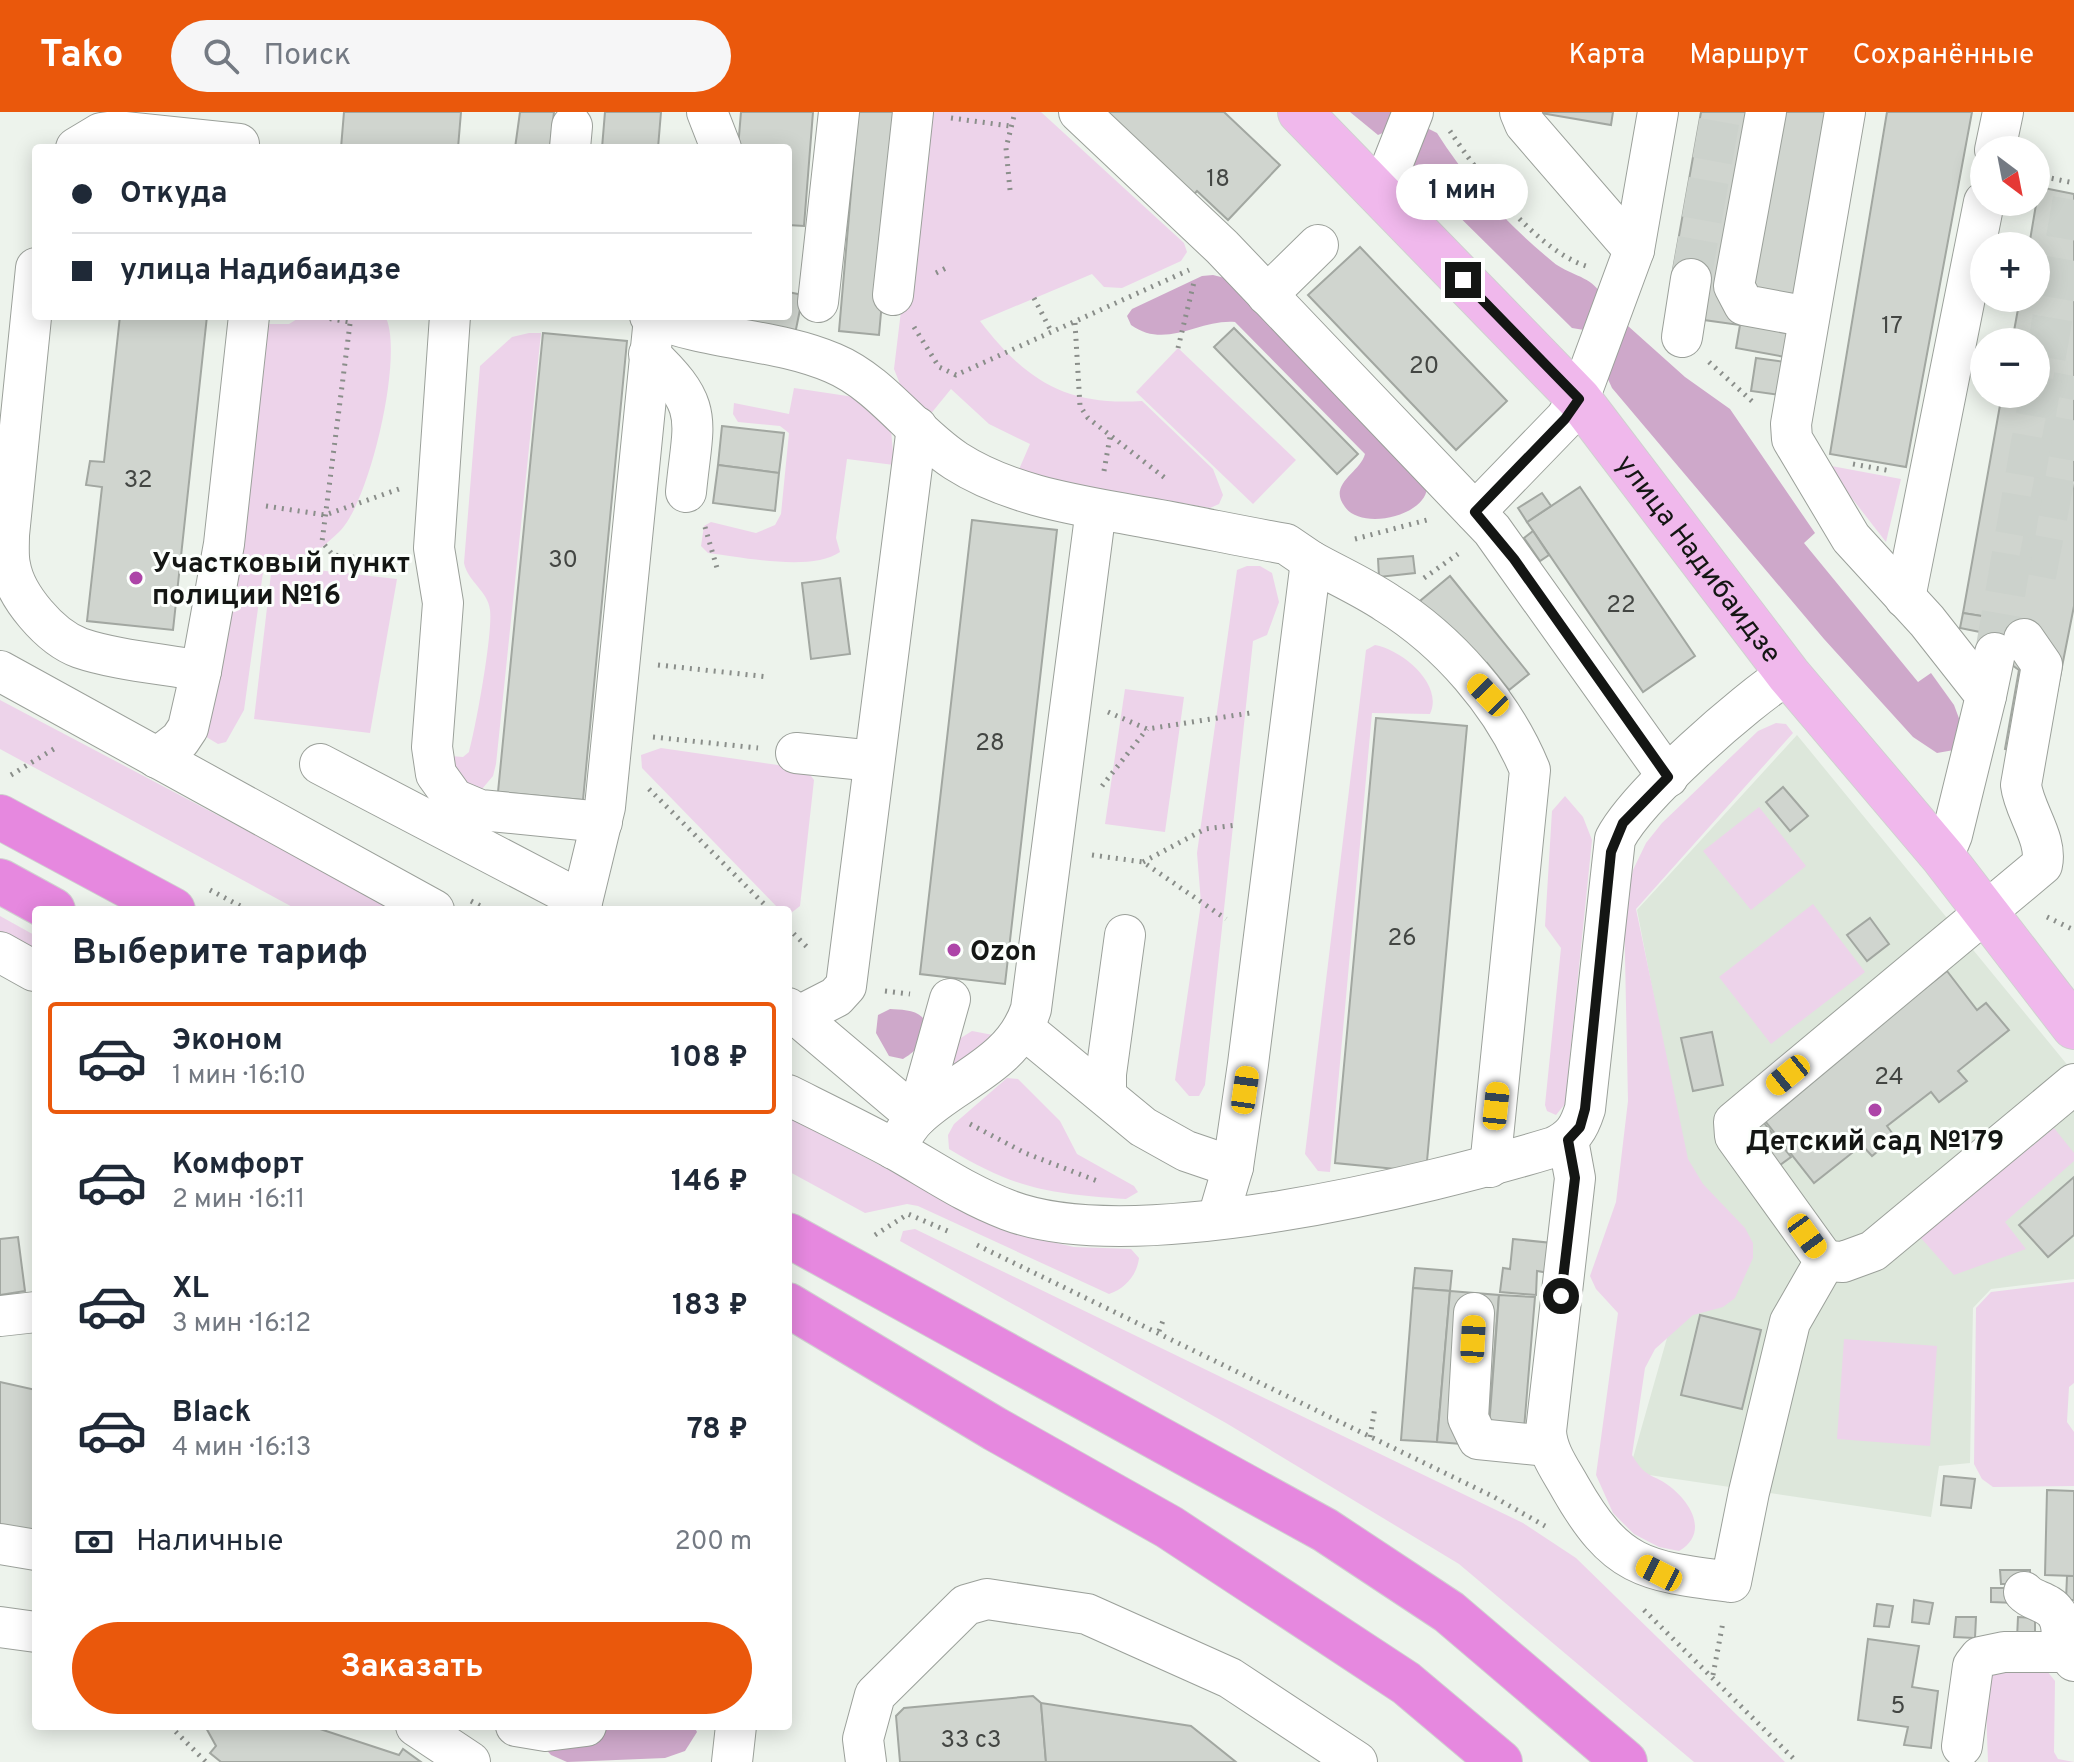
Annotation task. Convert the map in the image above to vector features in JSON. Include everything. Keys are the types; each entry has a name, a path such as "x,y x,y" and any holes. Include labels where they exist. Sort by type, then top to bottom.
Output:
{"highway":[{"path":"1,799 167,906"},
{"path":"0,881 46,906"},
{"path":"792,1237 1325,1530 1449,1612 1625,1762"},
{"path":"792,1307 1182,1535 1406,1683 1500,1762"}],"main road":[{"name":"улица Надибаидзе","path":"1300,112 1579,399 1788,674 1943,857 2074,1027"}],"street":[{"path":"707,112 719,144"},
{"path":"818,302 805,254 839,112"},
{"path":"893,295 913,112"},
{"path":"1079,112 1222,247 1483,521 1668,777"},
{"path":"1520,112 1525,124 1630,264"},
{"path":"1483,521 1579,399 1630,264 1658,112"},
{"path":"1766,112 1734,286 1744,305 1809,317"},
{"path":"1845,112 1791,424 1797,453 1851,538 1986,696"},
{"path":"1998,136 2003,112"},
{"path":"1381,193 1429,117"},
{"path":"81,144 89,138 116,131 240,135"},
{"path":"1905,598 1981,216"},
{"path":"1267,295 1318,245"},
{"path":"1682,337 1691,279"},
{"path":"32,308 9,535 10,566 22,595 55,632 78,647 201,671"},
{"path":"157,758 180,740 188,728 201,671 229,501 249,320"},
{"path":"450,320 436,566 443,603 432,747 436,774 454,799 480,810 602,822"},
{"path":"651,329 710,326 836,364 865,383 956,461 1011,488 1298,553 1389,604 1437,643 1488,695 1515,734 1530,770 1490,1167"},
{"path":"651,329 690,401 694,504"},
{"path":"320,764 474,844 581,905 602,822 611,752 651,329"},
{"path":"917,427 846,986 836,997 794,1012 915,1124 968,1192 1010,1211 1072,1223 1142,1226 1218,1218 1424,1184 1490,1167 1568,1140 1580,1127 1585,1109 1611,852 1623,823 1668,777 1768,687 1788,674"},
{"path":"915,1124 1012,1046 1024,1029 1031,1009 1096,509"},
{"path":"1218,1218 1233,1167 1298,553"},
{"path":"1825,1261 1735,1136 1734,1122 1986,915 2042,865 2044,856 2021,785 2042,665 2009,646 1986,696 1952,835 1943,857"},
{"path":"0,671 427,906"},
{"path":"796,753 874,761"},
{"path":"474,844 514,814"},
{"path":"1106,1094 1125,935"},
{"path":"0,952 32,970"},
{"path":"915,1124 950,999"},
{"path":"1024,1029 1154,1133 1186,1151 1233,1167"},
{"path":"1825,1261 1843,1262 1873,1251 2074,1084"},
{"path":"792,1096 915,1124"},
{"path":"1568,1140 1575,1178 1555,1459 1592,1525 1621,1553 1659,1573 1731,1582 1790,1322 1825,1261"},
{"path":"0,1316 32,1312"},
{"path":"1474,1313 1468,1418 1471,1431 1478,1439 1555,1459"},
{"path":"1461,1444 1465,1460 1475,1466 1555,1459"},
{"path":"0,1544 32,1549"},
{"path":"2024,1592 2056,1612 2060,1640 2070,1656"},
{"path":"866,1762 863,1739 875,1695 966,1605 987,1599 1087,1614 1230,1678 1357,1762"},
{"path":"0,1627 32,1631"},
{"path":"1962,1746 1973,1666 1980,1657 2004,1652 2070,1656"},
{"path":"422,1730 470,1762"},
{"path":"732,1762 736,1730"}],"path":[{"path":"913,112 1010,126"},
{"path":"1010,190 1006,148 1015,112"},
{"path":"1429,117 1538,235 1569,260 1630,264"},
{"path":"2050,178 2074,183"},
{"path":"893,295 939,367 956,375 1199,266 1178,348"},
{"path":"1034,298 1052,333"},
{"path":"350,320 322,542 333,555 436,566"},
{"path":"1075,323 1080,406 1088,418 1167,480"},
{"path":"1682,337 1753,403 1791,424"},
{"path":"229,501 325,515 439,475"},
{"path":"694,504 717,568"},
{"path":"1298,553 1439,517 1483,521"},
{"path":"1389,604 1483,521"},
{"path":"657,664 769,677"},
{"path":"1147,729 1250,713"},
{"path":"1,799 96,724"},
{"path":"611,752 658,736 725,743"},
{"path":"650,791 766,906"},
{"path":"1143,862 1205,829 1237,825"},
{"path":"1052,849 1143,862 1226,919"},
{"path":"915,1124 1025,1153 1106,1184"},
{"path":"867,1240 908,1214 957,1235"},
{"path":"971,1242 1494,1497"},
{"path":"1159,1331 1164,1318"},
{"path":"1370,1437 1375,1407"},
{"path":"1731,1582 1712,1676 1797,1762"},
{"path":"174,1730 206,1762"}],"shaded area":[{"path":"925,112 1041,112 1184,243 1187,252 1181,261 1122,288 1104,287 1092,274 980,321 1014,360 1050,385 1091,399 1142,401 1213,469 1223,495 1219,504 1210,508 1017,474 1030,444 989,424 951,389 929,416 902,389 894,369"},
{"path":"1350,112 1393,112 1385,132 1378,135"},
{"path":"1429,129 1437,133 1475,186 1520,233 1553,262 1590,282 1599,291 1584,330 1572,328 1422,180 1413,164 1421,131"},
{"path":"1202,276 1225,278 1427,488 1424,498 1416,506 1405,513 1378,519 1353,514 1345,507 1340,499 1342,485 1365,454 1235,322 1157,335 1131,325 1127,316 1132,309"},
{"path":"296,320 386,320 391,360 387,392 372,460 351,516 339,532 310,555 264,565 244,710 226,742 218,744 203,735 265,324 289,324"},
{"path":"1628,326 1685,377 1730,409 1815,533 1804,543 1918,682 1931,673 1954,705 1963,729 1954,750 1937,753 1913,737 1824,639 1612,388 1607,377 1623,328"},
{"path":"541,333 496,764 493,776 482,789 463,788 450,756 463,757 469,752 490,622 488,603 469,576 464,563 480,366 512,337"},
{"path":"1178,348 1296,460 1253,504 1136,392"},
{"path":"794,388 854,397 891,429 894,465 847,459 836,538 840,552 828,558 776,562 708,553 701,546 704,526 711,522 756,533 775,525 781,514 789,433 780,426 738,422 733,414 734,403 789,414"},
{"path":"1826,465 1901,479 1886,542"},
{"path":"272,565 397,579 370,733 254,719"},
{"path":"1260,566 1272,573 1279,602 1267,635 1253,641 1205,1085 1199,1096 1189,1096 1175,1080 1201,903 1197,853 1237,570"},
{"path":"1375,645 1397,654 1418,670 1431,691 1433,703 1430,714 1372,713 1330,1172 1318,1171 1305,1154 1366,650"},
{"path":"1125,689 1184,697 1165,832 1105,824"},
{"path":"0,700 389,906 291,906 0,749"},
{"path":"1776,723 1786,724 1793,733 1636,909 1688,1159 1703,1184 1745,1228 1753,1243 1753,1258 1735,1298 1723,1307 1693,1315 1655,1349 1645,1368 1632,1455 1645,1472 1665,1483 1682,1498 1693,1516 1694,1535 1679,1551 1659,1547 1634,1534 1613,1513 1596,1475 1618,1313 1596,1289 1590,1276 1616,1202 1628,1101 1624,908 1633,870 1646,843 1662,823 1758,731"},
{"name":"Детский сад №179","path":"1797,735 2074,1073 2074,1279 1991,1289 1973,1308 1970,1463 1939,1466 1931,1517 1629,1472 1684,1278 1683,1148 1637,910"},
{"path":"661,748 806,769 814,780 800,906 792,912 792,906 776,906 642,768 641,755"},
{"path":"1565,796 1583,817 1592,840 1565,1104 1556,1115 1547,1111 1545,1105 1561,948 1545,926 1552,811"},
{"path":"1759,807 1806,866 1751,910 1703,851"},
{"path":"1813,904 1865,972 1771,1044 1719,977"},
{"path":"0,916 32,934 32,958 0,941"},
{"path":"890,1009 915,1013 926,1023 923,1041 903,1059 889,1056 876,1033 878,1015"},
{"path":"972,1031 993,1035 947,1076 956,1041"},
{"path":"1007,1078 1018,1079 1060,1121 1077,1154 1134,1186 1138,1192 1126,1199 1054,1192 994,1173 949,1149 948,1135 954,1124"},
{"path":"792,1119 1008,1232 1074,1247 1131,1249 1139,1258 1133,1276 1109,1294 918,1206 907,1204 865,1213 792,1173"},
{"path":"2054,1128 2074,1153 2074,1161 2005,1222 2026,1249 1954,1275 1920,1237"},
{"path":"915,1229 1523,1523 1576,1558 1785,1762 1694,1762 1459,1564 1226,1423 900,1241 903,1231"},
{"path":"2074,1282 2074,1383 2069,1387 2067,1422 2074,1432 2074,1486 1993,1487 1982,1479 1974,1464 1976,1308 1991,1292"},
{"path":"1844,1339 1937,1346 1930,1446 1837,1439"},
{"path":"1989,1670 2047,1671 2055,1681 2054,1752 2058,1759 2074,1762 1988,1762 1985,1680"},
{"path":"601,1730 697,1732 685,1751 665,1758 567,1762 551,1755 543,1746 548,1736"}],"building":[{"path":"344,112 461,112 458,144 341,144"},
{"path":"520,112 554,112 550,144 516,144"},
{"path":"605,112 661,112 658,144 602,144"},
{"path":"741,112 813,112 804,226 792,225 792,144 738,144"},
{"path":"858,112 899,112 879,335 839,331"},
{"path":"1102,112 1224,112 1280,165 1228,220 1197,191 1190,199"},
{"path":"1535,112 1613,112 1611,125"},
{"path":"1701,112 1828,112 1785,357 1736,348 1740,325 1704,320 1672,275"},
{"path":"1887,112 1972,112 1906,467 1830,454"},
{"path":"2050,189 2074,194 2074,606 2044,758 2005,749 2019,670 1983,645 1988,617 1963,613 2000,408 2050,408 2050,328 2015,328 2017,312 2050,312 2050,232 2031,232 2034,216 2050,216"},
{"path":"1360,247 1507,401 1456,450 1308,295"},
{"path":"792,293 803,295 795,334 726,320 792,320"},
{"path":"120,320 207,320 173,630 87,621 102,487 86,485 90,461 104,462"},
{"path":"1234,328 1358,454 1337,474 1214,347"},
{"path":"543,333 627,341 583,800 498,792"},
{"path":"1756,358 1785,362 1780,395 1751,391"},
{"path":"722,426 784,433 779,473 718,465"},
{"path":"718,465 779,473 775,511 713,503"},
{"path":"1580,487 1695,656 1643,692 1527,522"},
{"path":"1542,493 1551,506 1527,522 1518,508"},
{"path":"972,520 1057,530 1005,984 920,974"},
{"path":"1533,531 1549,555 1540,561 1524,538"},
{"path":"1413,556 1415,573 1379,577 1378,559"},
{"path":"1450,576 1529,674 1509,690 1487,663 1477,671 1420,601"},
{"path":"840,578 850,654 811,659 802,583"},
{"path":"1963,613 1988,617 1985,633 1960,628"},
{"path":"1376,718 1467,726 1426,1172 1335,1163"},
{"path":"1783,787 1808,816 1790,831 1766,802"},
{"path":"1870,918 1889,944 1867,961 1847,935"},
{"path":"1947,971 1977,1010 1986,1003 2009,1030 1958,1071 1967,1081 1939,1102 1931,1092 1887,1126 1895,1137 1872,1156 1862,1145 1814,1183 1762,1117"},
{"path":"1712,1032 1723,1085 1693,1091 1681,1038"},
{"path":"1761,1119 1791,1157 1776,1168 1746,1131"},
{"path":"2074,1177 2074,1235 2048,1257 2019,1225"},
{"path":"18,1237 25,1291 0,1295 0,1239"},
{"path":"1513,1239 1552,1243 1549,1273 1537,1271 1536,1295 1500,1292 1503,1268 1510,1269"},
{"path":"1415,1268 1452,1271 1450,1291 1413,1288"},
{"path":"1413,1288 1450,1291 1437,1442 1401,1440"},
{"path":"1450,1291 1499,1295 1487,1446 1437,1442"},
{"path":"1499,1295 1535,1297 1524,1429 1489,1427"},
{"path":"1700,1315 1761,1330 1742,1409 1681,1395"},
{"path":"0,1382 32,1389 32,1533 0,1529"},
{"path":"1944,1476 1975,1479 1971,1508 1941,1505"},
{"path":"2047,1490 2074,1491 2074,1576 2045,1575"},
{"path":"2000,1570 2030,1570 2030,1584 2001,1584"},
{"path":"2067,1576 2074,1576 2074,1600 2066,1600"},
{"path":"1991,1588 2016,1588 2016,1603 1991,1602"},
{"path":"1914,1600 1933,1603 1929,1624 1912,1622"},
{"path":"1877,1604 1893,1606 1889,1627 1874,1626"},
{"path":"1956,1617 1976,1617 1975,1638 1954,1637"},
{"path":"2018,1617 2035,1618 2035,1638 2017,1638"},
{"path":"1868,1639 1919,1646 1912,1687 1938,1691 1931,1748 1904,1745 1908,1727 1858,1720"},
{"path":"1033,1696 1041,1703 1046,1762 900,1762 896,1716 904,1708"},
{"path":"1041,1703 1191,1726 1236,1762 1046,1762"},
{"path":"207,1730 323,1730 399,1755 403,1749 421,1762 221,1762 210,1753 216,1746"}],"tunnel":[{"path":"1691,279 1721,112"},
{"path":"1995,653 2073,198"},
{"path":"2036,576 2074,376"}],"place":[{"name":"Участковый пункт полиции №16","path":"136,578"},
{"name":"Ozon","path":"954,950"},
{"name":"Детский сад №179","path":"1875,1110"}],"route":[{"path":"1463,280 1579,399 1565,419 1475,512 1514,559 1668,777 1623,823 1611,852 1585,1109 1580,1127 1568,1140 1575,1178 1561,1296"}]}
